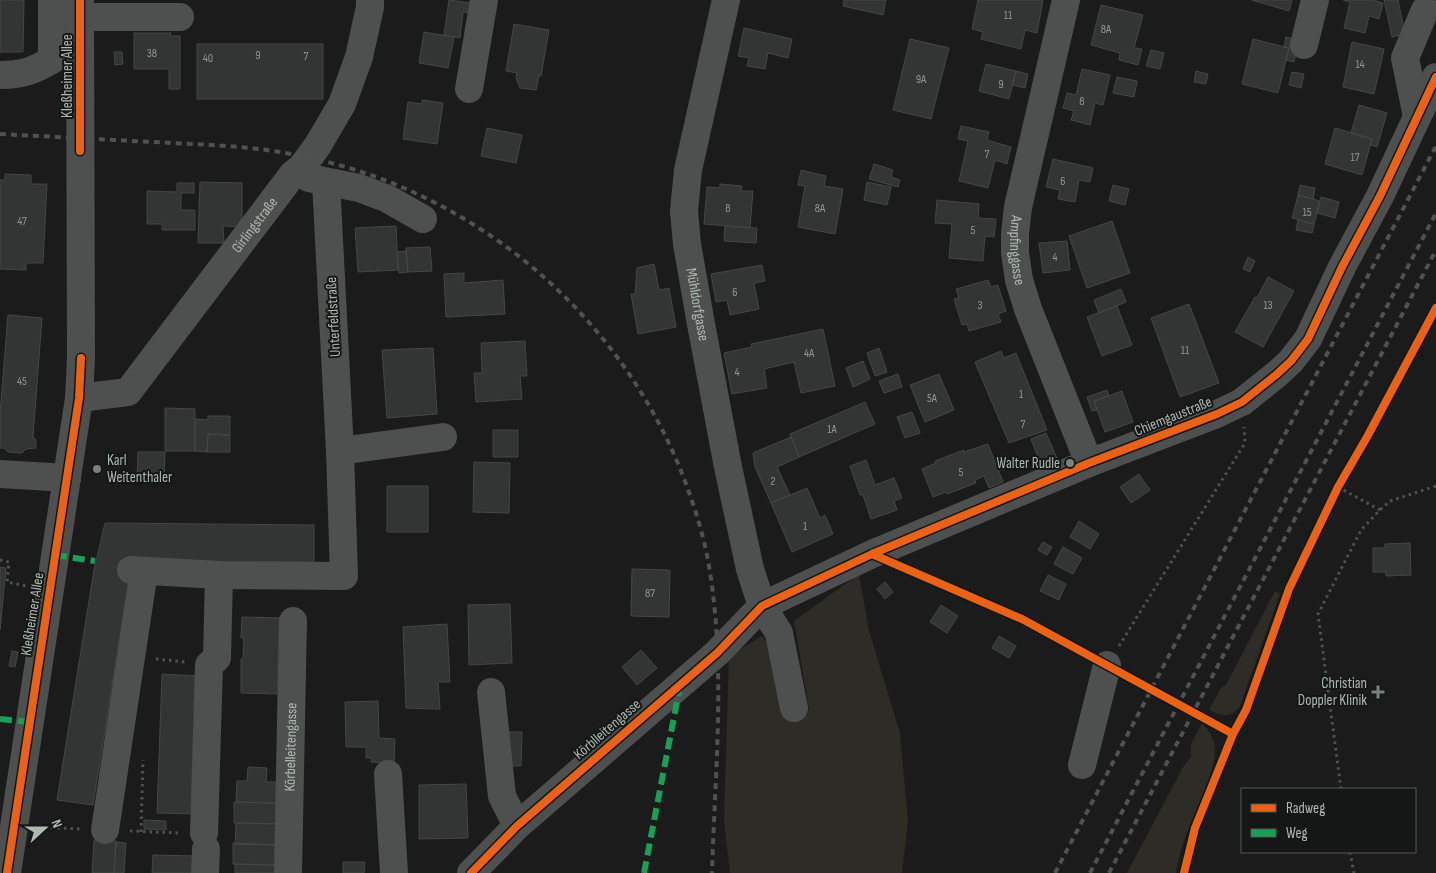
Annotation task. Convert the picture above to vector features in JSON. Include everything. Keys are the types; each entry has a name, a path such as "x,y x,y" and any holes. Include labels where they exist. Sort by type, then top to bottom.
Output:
{"street":[{"path":"0,75 20,75 52,60 52,0"},
{"name":"Girlingstraße","path":"79,398 128,392 293,174 302,167 318,145 342,104 359,57 370,0"},
{"path":"469,89 484,0"},
{"name":"Mühldorfgasse","path":"726,0 688,170 684,211 687,244 700,324 750,570 762,606 779,633 794,708"},
{"name":"Ampfinggasse","path":"1066,0 1018,207 1015,253 1019,280 1028,309 1089,463"},
{"path":"1304,0 1300,40 1315,0"},
{"name":"Kleßheimer Allee","path":"7,873 79,398 81,358 80,9 180,17"},
{"path":"1417,117 1402,47 1425,10"},
{"name":"Chiemgaustraße","path":"762,606 872,554 1089,463 1217,414 1242,402 1291,361 1308,339 1342,268 1380,196 1436,78"},
{"path":"293,174 359,188 388,200 423,219"},
{"name":"Unterfeldstraße","path":"219,575 344,576 340,451 326,182"},
{"path":"340,451 443,437"},
{"path":"0,474 67,478"},
{"path":"105,830 138,571 219,575 216,658 209,665 205,852"},
{"name":"Körblleitengasse","path":"471,873 517,826 717,653 762,606"},
{"name":"Körbelleitengasse","path":"288,873 294,621"},
{"path":"1082,766 1107,665"},
{"path":"491,692 502,796 517,826"},
{"path":"388,774 394,873"}],"path":[{"path":"1107,665 1244,443 1242,402"},
{"path":"1342,788 1318,614 1361,530 1390,501 1436,486"},
{"path":"1338,487 1380,510"},
{"path":"0,560 9,562 7,582 50,590"},
{"path":"155,659 209,665"},
{"path":"141,832 143,755"},
{"path":"40,827 141,832 205,852"},
{"path":"1350,853 1354,873"}],"shaded area":[{"path":"859,574 869,631 900,733 908,821 902,873 730,873 724,821 729,656 762,636 772,648 784,714 809,709 794,621"},
{"path":"1275,591 1280,594 1240,706 1229,715 1218,714 1209,710 1221,688 1226,685"},
{"path":"1202,723 1213,739 1214,760 1208,781 1183,842 1176,873 1127,873 1183,767 1191,757 1191,744"}],"building":[{"path":"0,0 24,0 23,52 0,52"},
{"path":"449,0 471,3 469,13 463,12 460,38 444,35"},
{"path":"844,0 886,0 883,15 843,6"},
{"path":"978,0 1043,0 1037,33 1025,30 1021,49 981,39 983,32 972,29"},
{"path":"1252,0 1292,0 1289,11"},
{"path":"1343,0 1373,0 1383,3 1379,19 1369,16 1365,33 1344,28 1350,2"},
{"path":"1384,0 1398,0 1405,34 1392,37"},
{"path":"1101,5 1143,15 1134,48 1142,49 1138,65 1119,60 1120,53 1091,45"},
{"path":"514,24 549,30 541,76 539,76 536,90 520,88 516,78 517,73 506,71"},
{"path":"744,28 792,39 788,58 768,53 765,69 747,66 749,58 738,56"},
{"path":"424,32 454,37 448,68 419,63"},
{"path":"134,33 171,33 170,36 180,36 180,89 169,89 169,69 134,69"},
{"path":"1286,37 1299,40 1294,62 1286,60 1289,48 1284,47"},
{"path":"910,39 949,48 931,119 893,110"},
{"path":"1253,39 1289,48 1278,93 1242,84"},
{"path":"1352,42 1384,49 1374,94 1343,87"},
{"path":"197,44 323,44 323,99 197,99"},
{"path":"1151,50 1164,53 1160,69 1146,66"},
{"path":"114,52 122,52 123,64 115,65"},
{"path":"986,64 1016,71 1009,99 979,91"},
{"path":"1082,69 1110,75 1103,105 1095,103 1090,125 1071,120 1074,111 1063,108 1067,93 1076,95"},
{"path":"1016,71 1028,74 1025,88 1012,85"},
{"path":"1196,71 1208,74 1206,84 1194,82"},
{"path":"1292,72 1304,74 1301,88 1289,85"},
{"path":"1117,77 1137,81 1134,97 1113,93"},
{"path":"422,100 443,103 437,144 403,139 408,102 422,104"},
{"path":"1359,105 1387,113 1377,147 1371,145 1372,139 1351,133"},
{"path":"961,126 989,132 987,140 1011,147 1007,164 995,160 988,188 959,181 968,141 958,139"},
{"path":"487,128 522,135 516,163 481,156"},
{"path":"1335,128 1372,139 1362,175 1325,164"},
{"path":"1053,159 1093,168 1090,182 1079,180 1075,202 1058,199 1060,190 1046,187"},
{"path":"874,164 893,170 891,177 900,180 898,187 869,179"},
{"path":"801,170 826,176 824,186 843,189 835,234 798,227 805,186 798,185"},
{"path":"5,174 31,175 31,184 47,184 43,263 26,263 26,270 0,269 0,180 5,180"},
{"path":"200,182 242,183 242,227 223,226 224,243 198,243"},
{"path":"867,182 891,187 887,205 864,200"},
{"path":"177,183 194,183 194,193 181,193 181,210 195,210 195,230 162,230 162,224 147,224 147,191 177,192"},
{"path":"720,184 742,186 741,191 753,191 750,228 704,224 707,187 720,188"},
{"path":"1113,185 1129,189 1125,205 1109,201"},
{"path":"1300,185 1315,188 1313,199 1298,195"},
{"path":"1298,195 1320,201 1314,224 1292,218"},
{"path":"1321,197 1339,202 1335,218 1317,213"},
{"path":"937,200 979,204 978,218 996,219 994,237 985,236 983,261 949,258 952,224 935,223"},
{"path":"1298,220 1314,224 1312,233 1296,230"},
{"path":"1112,221 1130,273 1087,288 1069,236"},
{"path":"396,226 398,270 358,272 355,228"},
{"path":"725,226 757,228 756,243 724,241"},
{"path":"1067,241 1070,270 1043,273 1039,243"},
{"path":"430,247 432,271 408,272 406,248"},
{"path":"406,251 408,272 399,273 397,252"},
{"path":"1248,257 1255,261 1250,272 1243,269"},
{"path":"654,264 659,290 669,288 676,327 638,334 631,294 635,294 637,268"},
{"path":"762,265 765,281 754,283 759,309 730,315 727,300 716,302 711,274"},
{"path":"464,273 464,283 503,280 505,314 446,317 444,274"},
{"path":"1268,277 1294,291 1263,347 1235,332"},
{"path":"988,280 991,287 998,285 1006,311 998,314 1001,322 969,331 967,324 962,325 954,299 959,298 956,289"},
{"path":"1121,289 1126,302 1099,313 1094,300"},
{"path":"1189,304 1219,383 1180,397 1151,318"},
{"path":"1117,306 1132,345 1102,356 1087,317"},
{"path":"8,315 42,318 33,437 36,440 36,448 26,449 22,453 8,452 4,448 0,448 0,413"},
{"path":"823,329 835,386 801,393 794,362 764,369 767,388 732,394 724,353 752,347 751,344"},
{"path":"525,341 527,376 520,376 522,399 476,402 474,373 482,373 481,343"},
{"path":"433,348 437,414 387,418 382,350"},
{"path":"879,348 887,372 875,376 867,353"},
{"path":"1001,351 1004,358 1016,353 1047,430 1009,443 975,362"},
{"path":"863,361 870,379 853,387 846,368"},
{"path":"898,374 902,387 884,393 879,381"},
{"path":"939,374 954,410 925,422 910,385"},
{"path":"1107,390 1109,396 1094,401 1097,410 1092,411 1087,397"},
{"path":"1122,391 1133,422 1105,432 1094,401"},
{"path":"865,402 875,424 799,457 790,434"},
{"path":"165,408 195,409 195,451 165,451"},
{"path":"912,412 920,433 905,438 897,417"},
{"path":"208,416 230,416 230,435 208,434 207,452 195,451 195,419 208,420"},
{"path":"493,430 518,430 518,457 493,457"},
{"path":"1046,433 1059,463 1043,470 1031,439"},
{"path":"208,434 230,435 230,452 207,452"},
{"path":"791,437 799,457 777,467 790,495 771,503 755,467 753,453"},
{"path":"988,444 1003,482 989,488 984,476 975,480 976,483 933,497 922,469 936,463 935,461 964,450 964,452"},
{"path":"138,452 165,452 164,480 137,480"},
{"path":"866,460 875,485 894,478 902,498 894,501 897,510 871,519 850,466"},
{"path":"474,462 510,463 509,513 473,512"},
{"path":"1139,474 1150,490 1131,503 1120,487"},
{"path":"387,486 428,486 428,532 387,532"},
{"path":"807,488 820,518 825,515 833,534 792,552 771,503"},
{"path":"1079,521 1099,534 1090,549 1070,537"},
{"path":"105,523 314,525 314,564 132,561 93,805 57,800 94,570"},
{"path":"1043,542 1052,547 1047,555 1038,550"},
{"path":"1410,543 1411,575 1386,576 1386,572 1373,572 1373,548 1385,548 1385,544"},
{"path":"1063,547 1082,558 1073,574 1054,564"},
{"path":"0,567 6,568 0,630"},
{"path":"632,569 670,570 669,617 631,616"},
{"path":"1048,575 1066,584 1059,600 1040,591"},
{"path":"885,582 893,592 885,599 877,589"},
{"path":"510,604 512,663 469,665 468,605"},
{"path":"941,605 958,616 947,633 930,622"},
{"path":"242,617 284,618 279,694 241,693 241,659 243,659 244,638 241,638"},
{"path":"447,624 450,682 438,682 440,709 406,708 403,627"},
{"path":"999,636 1016,646 1009,658 992,648"},
{"path":"641,650 657,668 637,685 622,667"},
{"path":"12,651 18,652 15,667 9,666"},
{"path":"162,674 199,676 195,814 157,813"},
{"path":"378,701 379,738 395,739 394,763 371,762 372,758 366,758 366,747 346,747 345,702"},
{"path":"504,732 522,732 521,766 503,766"},
{"path":"248,767 267,768 266,782 280,782 280,803 236,802 237,781 247,781"},
{"path":"466,784 468,838 419,839 419,785"},
{"path":"234,802 277,803 277,824 234,823"},
{"path":"144,820 166,821 166,830 144,829"},
{"path":"236,823 280,824 279,845 235,844"},
{"path":"94,840 116,841 114,873 92,873"},
{"path":"116,842 126,843 124,873 114,873"},
{"path":"233,843 277,845 276,865 233,864"},
{"path":"153,855 196,856 195,873 152,873"},
{"path":"343,862 365,862 364,873 343,873"},
{"path":"235,864 279,865 278,873 235,873"}],"railway":[{"path":"0,134 256,149 306,157 371,175 432,201 490,235 542,276 589,323 630,375 664,433 690,495 705,548 714,604 718,681 712,873"},
{"path":"1055,873 1436,146"},
{"path":"1090,873 1436,213"},
{"path":"1109,873 1436,250"}],"marked path":[{"path":"55,555 95,561"},
{"path":"644,873 680,686"},
{"path":"0,719 30,722"}],"cycle path":[{"path":"80,0 80,151"},
{"path":"471,873 517,826 717,653 762,606 872,554 1089,463 1217,414 1242,402 1277,374 1291,361 1308,339 1342,267 1380,196 1436,77"},
{"path":"1184,873 1195,828 1233,734 1246,710 1289,589 1338,487 1436,308"},
{"path":"7,873 79,398 81,358"},
{"path":"872,554 1022,619 1233,734"}],"place":[{"name":"Walter Rudle","path":"1070,463"},
{"name":"Karl Weitenthaler","path":"97,469"},
{"name":"Christian Doppler Klinik","path":"1378,692"}]}
